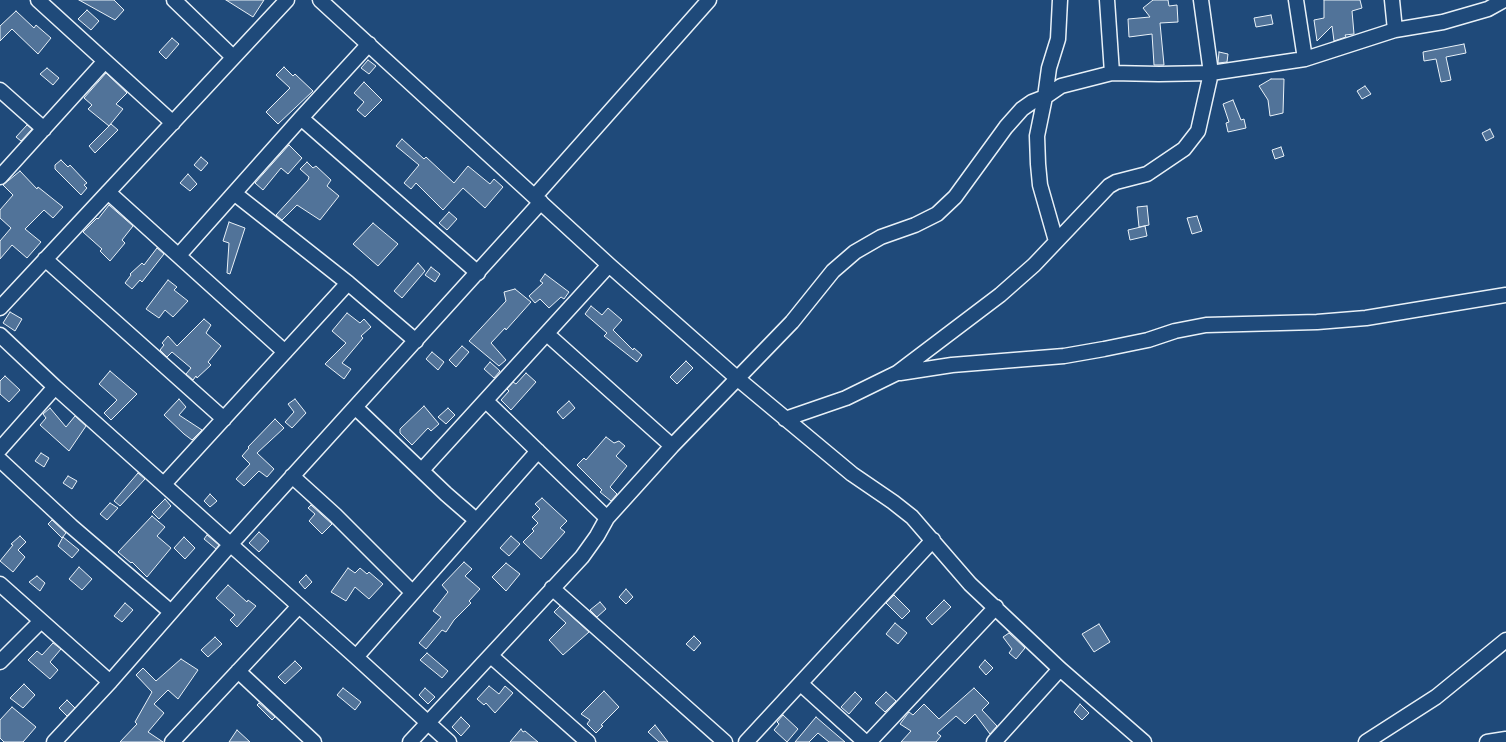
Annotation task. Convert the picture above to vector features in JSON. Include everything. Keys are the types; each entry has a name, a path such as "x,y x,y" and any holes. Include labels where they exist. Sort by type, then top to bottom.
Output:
{"street":[{"path":"38,0 173,123"},
{"path":"174,0 233,57"},
{"path":"0,308 287,0"},
{"path":"320,0 609,264 738,379 852,474 912,517 970,584 1060,669 1144,742"},
{"path":"54,742 110,682 292,476 478,273 606,118 708,0"},
{"path":"1056,240 1040,185 1037,136 1049,68 1058,39 1060,0"},
{"path":"1107,0 1112,73"},
{"path":"785,419 846,398 898,373 1000,295 1034,265 1056,240 1075,223 1109,186 1116,182 1147,174 1184,149 1198,131 1211,74 1200,0"},
{"path":"1296,0 1305,59"},
{"path":"1392,0 1395,30"},
{"path":"410,742 582,557 597,536 607,518 672,446 792,322 833,271 855,252 874,241 937,214 955,197 1012,121 1032,102 1045,97 1061,86 1112,73 1211,74 1305,59 1395,30 1442,22 1487,4 1504,0"},
{"path":"179,255 300,118 369,44"},
{"path":"0,177 105,61"},
{"path":"0,90 44,129"},
{"path":"300,118 478,273"},
{"path":"108,192 285,352"},
{"path":"234,194 348,283 416,341"},
{"path":"45,259 224,419"},
{"path":"422,470 609,264"},
{"path":"164,484 348,283"},
{"path":"898,373 958,364 1064,356 1148,340 1175,331 1206,325 1317,322 1366,318 1506,295"},
{"path":"547,334 672,446"},
{"path":"0,335 55,387 356,656 449,742"},
{"path":"0,449 55,387"},
{"path":"486,401 607,518"},
{"path":"355,407 476,520"},
{"path":"356,656 538,451"},
{"path":"0,460 76,531 171,612"},
{"path":"292,476 335,515 412,592"},
{"path":"746,742 933,540"},
{"path":"0,584 110,682"},
{"path":"552,588 726,742"},
{"path":"176,741 299,606"},
{"path":"869,742 996,607"},
{"path":"0,662 41,621"},
{"path":"1366,742 1436,697 1506,640"},
{"path":"491,656 588,742"},
{"path":"995,742 1060,669"},
{"path":"238,672 314,742"},
{"path":"801,684 865,742"},
{"path":"1487,742 1506,739"}],"building":[{"path":"79,0 114,0 124,10 115,20"},
{"path":"226,0 264,0 253,17"},
{"path":"1153,0 1168,0 1169,6 1177,5 1178,22 1160,23 1164,65 1154,65 1152,34 1129,37 1128,19 1150,17 1143,8"},
{"path":"1324,0 1360,0 1362,8 1352,11 1354,34 1345,35 1346,37 1334,41 1332,26 1317,41 1314,20 1324,18"},
{"path":"87,10 99,21 91,30 78,19"},
{"path":"16,11 34,28 36,25 51,38 38,54 12,29 0,41 0,26"},
{"path":"1271,15 1273,24 1256,27 1254,18"},
{"path":"172,38 179,44 166,59 159,52"},
{"path":"1464,44 1466,53 1446,57 1451,80 1441,82 1436,59 1424,61 1423,52"},
{"path":"1219,52 1228,54 1227,62 1218,63"},
{"path":"368,60 376,66 369,74 361,68"},
{"path":"284,67 293,76 295,74 313,91 278,124 266,112 290,88 276,75"},
{"path":"47,68 59,78 53,85 40,74"},
{"path":"106,73 127,93 116,104 123,109 109,126 88,109 92,105 84,98"},
{"path":"1271,79 1284,79 1283,113 1270,116 1268,100 1259,86"},
{"path":"364,82 382,100 365,117 357,110 364,102 354,93"},
{"path":"1365,86 1371,94 1362,99 1357,91"},
{"path":"1233,100 1241,120 1244,119 1246,128 1228,132 1226,123 1229,122 1223,104"},
{"path":"111,124 118,130 95,153 89,146"},
{"path":"27,125 32,129 21,141 16,137"},
{"path":"1490,129 1494,137 1486,141 1482,133"},
{"path":"402,139 424,159 426,157 454,183 468,166 490,184 494,179 503,187 485,208 463,188 443,210 416,183 411,189 404,183 419,165 396,146"},
{"path":"289,145 302,158 288,174 281,168 263,190 255,183"},
{"path":"1281,147 1284,156 1275,159 1272,150"},
{"path":"201,157 208,163 201,171 194,165"},
{"path":"61,160 68,167 70,165 87,183 84,185 87,188 81,195 55,169 55,165"},
{"path":"307,162 313,168 316,166 331,180 327,186 339,196 320,220 297,205 282,220 276,215 308,180 309,177 300,169"},
{"path":"20,171 37,189 38,187 63,207 53,218 44,210 25,229 41,242 27,258 12,245 0,259 0,241 11,228 0,218 0,210 13,195 3,185"},
{"path":"188,174 197,184 190,191 180,183"},
{"path":"109,205 133,226 122,240 125,243 110,261 100,251 102,249 83,232 97,218 98,219"},
{"path":"1147,206 1149,225 1139,227 1137,207"},
{"path":"449,212 457,219 447,230 439,223"},
{"path":"1197,216 1202,231 1192,234 1187,218"},
{"path":"229,222 245,228 230,274 227,273 229,243 223,241"},
{"path":"373,223 398,244 378,266 353,244"},
{"path":"1145,226 1147,236 1130,240 1128,230"},
{"path":"157,248 164,254 142,282 140,280 132,289 125,283 131,275 130,274 142,263 144,265"},
{"path":"418,263 425,271 402,298 394,291"},
{"path":"431,267 440,274 435,282 425,275"},
{"path":"545,274 569,292 564,299 561,297 549,308 540,299 535,303 529,296 543,283 540,281"},
{"path":"168,280 177,287 174,290 188,301 173,317 165,310 159,318 146,309"},
{"path":"515,289 531,302 506,330 505,328 491,343 506,360 499,366 469,341 506,301 504,292"},
{"path":"591,306 602,315 608,308 622,320 613,330 633,350 634,348 642,355 637,362 604,336 607,333 585,314"},
{"path":"10,312 22,319 15,331 3,323"},
{"path":"347,313 360,323 364,319 371,327 361,336 363,338 342,363 351,369 344,379 325,364 346,343 332,331"},
{"path":"204,319 211,325 206,333 221,346 208,362 211,365 193,380 186,374 191,368 172,352 167,357 160,350 164,345 162,343 168,336 177,346"},
{"path":"462,346 469,352 456,367 449,360"},
{"path":"432,352 444,362 438,370 426,359"},
{"path":"686,361 693,368 677,384 670,377"},
{"path":"490,362 500,371 494,378 484,369"},
{"path":"110,371 137,394 111,420 104,413 117,400 99,384"},
{"path":"526,373 536,382 511,410 501,400 509,391 507,389 513,382 516,384"},
{"path":"5,376 20,390 9,402 0,394 0,381"},
{"path":"179,399 186,407 179,415 202,430 192,440 164,415"},
{"path":"295,399 306,413 292,428 285,422 294,412 288,404"},
{"path":"569,401 575,408 563,419 557,412"},
{"path":"424,406 439,424 431,431 428,428 412,445 400,433 400,429"},
{"path":"50,408 66,427 75,416 86,426 69,451 40,425 46,418 43,414"},
{"path":"448,408 455,415 446,424 438,417"},
{"path":"275,419 284,428 257,453 274,469 267,477 259,471 244,486 236,479 250,464 242,456 249,448 248,447"},
{"path":"606,437 614,443 619,441 625,446 616,456 627,466 610,487 617,494 611,501 600,492 602,490 577,465 584,458 586,460"},
{"path":"41,453 49,458 44,467 35,461"},
{"path":"138,473 145,479 120,506 114,501"},
{"path":"68,476 77,481 72,489 63,483"},
{"path":"210,494 217,501 210,507 204,501"},
{"path":"542,498 567,521 560,528 565,532 541,559 523,542 534,531 532,529 538,523 532,517 540,509 535,504"},
{"path":"165,499 171,506 159,519 152,512"},
{"path":"110,503 118,508 107,520 100,514"},
{"path":"311,505 332,524 322,534 309,521 315,514 308,508"},
{"path":"152,516 165,527 157,536 171,548 147,577 132,562 131,563 118,552"},
{"path":"52,520 66,533 62,538 48,524"},
{"path":"259,532 269,541 259,552 249,543"},
{"path":"207,535 219,545 216,549 204,539"},
{"path":"20,536 26,542 18,550 25,557 13,572 0,561 13,545 11,544"},
{"path":"511,536 520,544 509,556 500,548"},
{"path":"63,537 79,550 72,558 58,546"},
{"path":"184,537 195,548 185,559 174,548"},
{"path":"464,562 472,569 465,576 480,589 469,601 471,603 454,620 446,632 442,630 426,649 419,643 441,617 433,611 448,592 442,585"},
{"path":"506,563 520,574 506,591 492,577"},
{"path":"79,567 92,579 82,590 69,579"},
{"path":"348,568 355,573 360,568 367,574 369,572 383,584 369,599 355,587 346,601 331,592"},
{"path":"306,575 312,582 305,589 299,582"},
{"path":"37,576 45,583 40,591 29,582"},
{"path":"228,585 247,602 248,600 256,606 237,627 230,620 235,615 216,598"},
{"path":"626,589 633,597 626,604 619,597"},
{"path":"894,595 910,611 902,619 886,603"},
{"path":"944,600 951,607 932,625 926,618"},
{"path":"600,602 606,609 597,617 590,610"},
{"path":"125,603 133,610 122,622 114,616"},
{"path":"560,606 589,632 563,655 549,640 566,623 554,612"},
{"path":"895,623 907,633 898,644 886,634"},
{"path":"1099,624 1110,642 1094,652 1082,634"},
{"path":"1009,633 1025,648 1016,659 1009,653 1012,649 1003,637"},
{"path":"694,636 701,643 694,651 686,644"},
{"path":"215,637 222,644 208,657 201,650"},
{"path":"53,643 61,649 50,662 58,670 50,679 28,660 37,651 42,655"},
{"path":"427,653 448,671 442,678 420,660"},
{"path":"181,659 198,670 178,699 168,690 154,704 164,713 148,732 163,742 120,742 137,724 135,722 152,692 136,675 143,668 156,681"},
{"path":"985,660 993,668 986,675 979,667"},
{"path":"295,661 302,668 285,684 278,677"},
{"path":"24,684 35,695 23,708 10,698"},
{"path":"489,686 499,694 505,686 513,693 495,713 486,703 484,705 477,699"},
{"path":"343,688 361,702 355,710 337,695"},
{"path":"425,688 435,697 428,704 419,695"},
{"path":"974,688 989,703 982,710 997,726 990,734 975,714 965,724 956,716 937,733 941,736 936,742 901,742 911,731 900,724 909,712 913,715 924,704 939,719"},
{"path":"604,691 619,707 601,725 603,726 596,733 587,724 590,720 581,714"},
{"path":"855,692 862,699 849,714 841,707"},
{"path":"886,692 896,701 885,712 875,703"},
{"path":"67,700 75,708 67,716 59,708"},
{"path":"259,703 275,717 272,720 257,705"},
{"path":"1080,704 1089,713 1082,720 1074,712"},
{"path":"12,707 36,727 23,742 4,742 0,738 0,720"},
{"path":"783,715 798,729 787,742 774,730 779,724 777,722"},
{"path":"461,717 470,726 461,736 452,727"},
{"path":"816,717 845,742 829,742 818,733 809,742 795,742"},
{"path":"655,725 668,742 659,742 648,732"},
{"path":"521,729 523,732 525,731 538,742 510,742"},
{"path":"237,730 250,742 229,742"}]}
